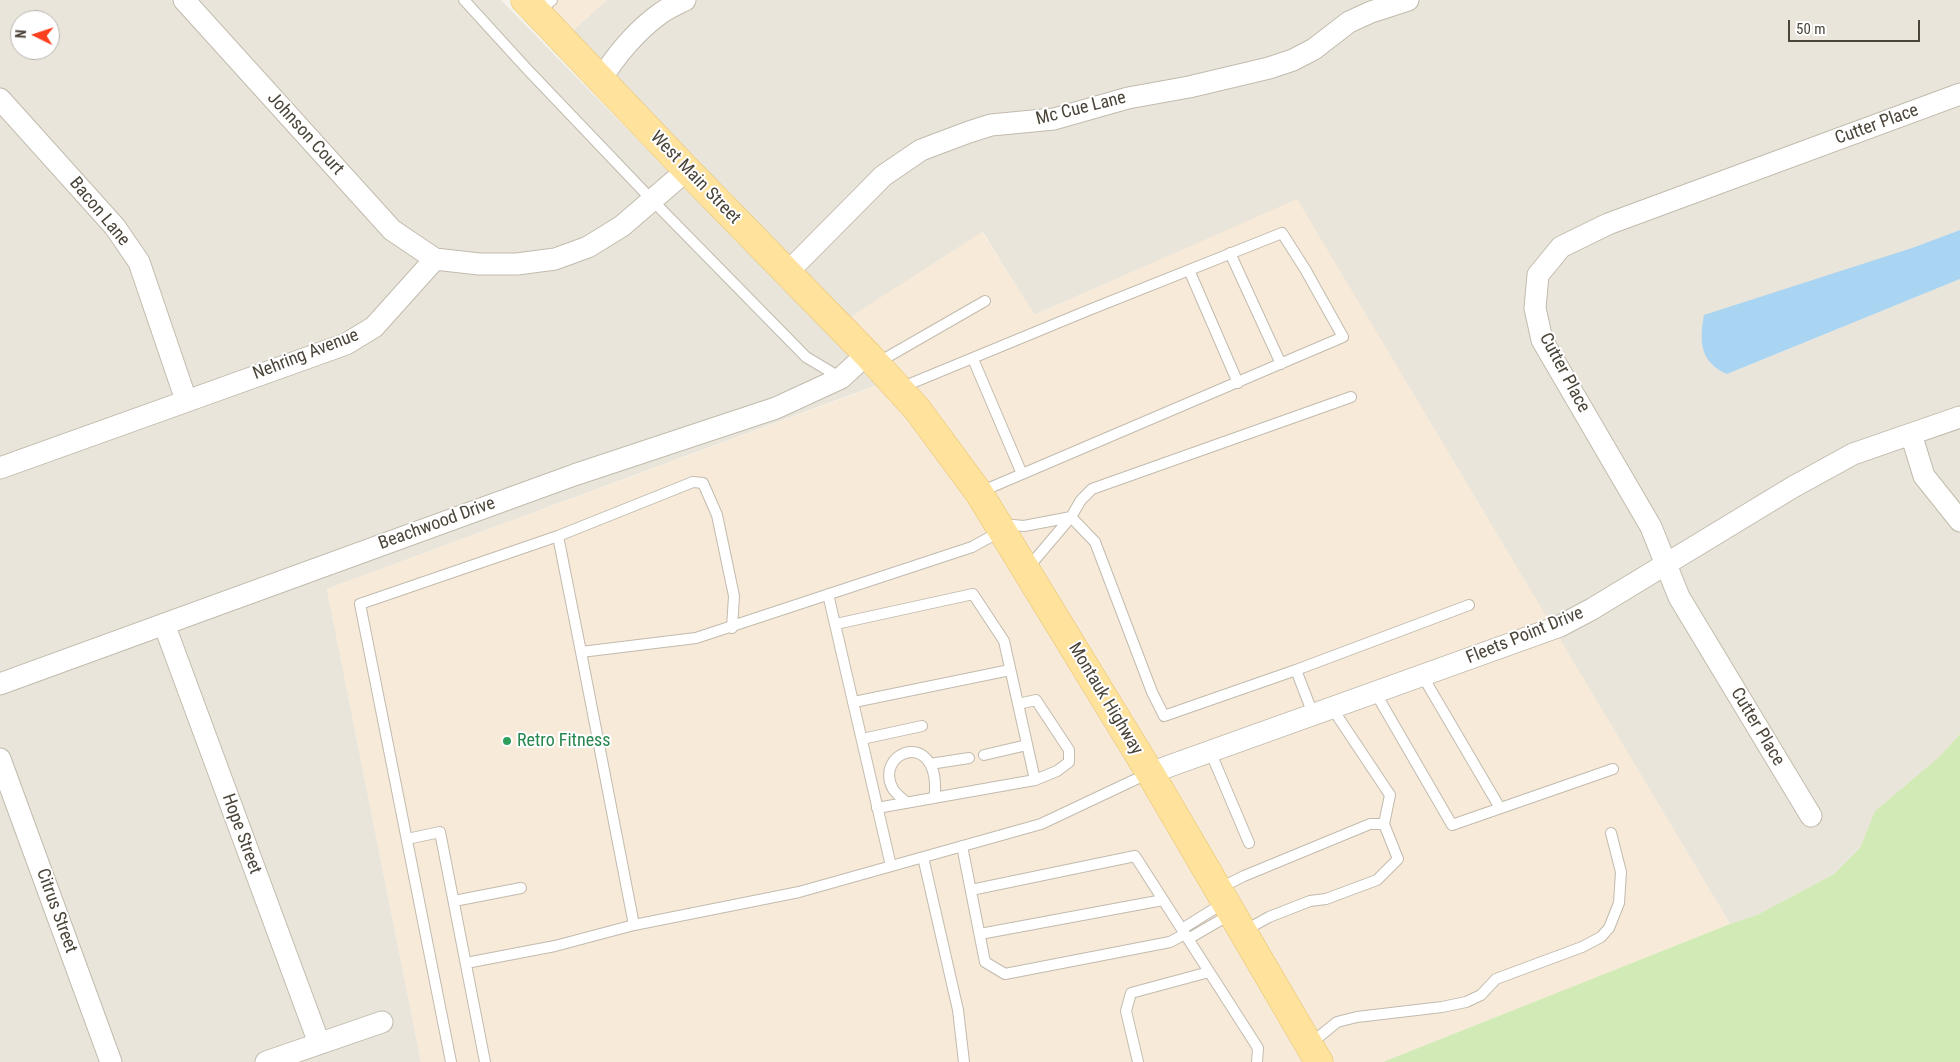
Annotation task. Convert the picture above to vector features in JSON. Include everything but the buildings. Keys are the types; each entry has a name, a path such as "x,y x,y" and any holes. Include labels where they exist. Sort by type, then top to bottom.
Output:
{"main road":[{"name":"West Main Street","path":"538,4 601,80 872,358"},
{"name":"Montauk Highway","path":"872,358 917,409 979,493 1150,773 1314,1053"}],"street":[{"name":"Johnson Court","path":"184,0 392,230 435,259"},
{"path":"601,80 610,65 638,34 660,14 685,0"},
{"name":"Mc Cue Lane","path":"788,273 883,176 921,150 991,125 1054,119 1128,98 1189,87 1269,68 1293,60 1314,49 1349,22 1371,12 1408,0"},
{"name":"Cutter Place","path":"1811,816 1679,597 1651,527 1542,340 1535,308 1538,275 1561,247 1608,224 1960,94"},
{"name":"Bacon Lane","path":"0,99 115,227 139,262 186,400"},
{"path":"435,259 479,264 517,264 554,259 588,247 622,226 687,170"},
{"name":"Nehring Avenue","path":"0,468 66,446 186,400 346,344 374,327 435,259"},
{"name":"Beachwood Drive","path":"0,684 574,475 776,408 841,378 872,358"},
{"name":"Fleets Point Drive","path":"1150,773 1560,626 1592,609 1793,487 1853,454 1960,417"},
{"path":"1911,434 1924,476 1960,521"},
{"name":"Hope Street","path":"164,624 319,1044"},
{"name":"Citrus Street","path":"0,759 111,1062"},
{"path":"266,1062 382,1022"}],"lane":[{"path":"464,0 652,200 806,357 841,378"},
{"path":"899,388 1282,233 1343,336 1238,383 979,493"},
{"path":"1230,253 1281,364"},
{"path":"1189,270 1238,383"},
{"path":"872,358 985,301"},
{"path":"973,359 1022,474"},
{"path":"1026,570 1071,517 1080,500 1092,489 1351,398"},
{"path":"451,1062 360,604 558,536 693,482 703,483 718,515 734,596 732,628"},
{"path":"581,652 696,638 732,628 828,594 972,547 1000,527 1024,526 1071,517"},
{"path":"1071,517 1095,542 1152,692 1164,716 1296,670 1469,605"},
{"path":"558,536 634,925"},
{"path":"828,594 891,866"},
{"path":"836,624 973,594 1004,641 1035,780"},
{"path":"854,702 1010,670"},
{"path":"962,846 985,962 1005,974 1170,942 1230,909 1277,914 1310,901 1326,899 1377,880 1398,859 1384,824 1390,794 1322,711 1296,670"},
{"path":"1422,675 1500,808"},
{"path":"1375,692 1452,825 1613,769"},
{"path":"877,808 1035,780 1056,772 1069,762 1069,750 1036,700 1018,704"},
{"path":"862,739 922,726"},
{"path":"984,755 1027,745"},
{"path":"1210,752 1250,843"},
{"path":"907,803 894,790 890,780 890,766 894,758 905,753 923,755 930,764 934,776 935,798"},
{"path":"930,764 969,758"},
{"path":"466,963 555,946 634,925 798,892 1041,824 1150,773"},
{"path":"1230,909 1244,876 1370,824 1384,824"},
{"path":"407,839 440,832 485,1062"},
{"path":"1314,1053 1337,1022 1357,1017 1442,1007 1466,1002 1481,995 1496,979 1582,947 1601,937 1609,928 1619,903 1621,872 1611,833"},
{"path":"971,890 1135,856 1258,1048 1257,1062"},
{"path":"923,857 958,1010 964,1062"},
{"path":"454,901 521,888"},
{"path":"980,934 1163,900"},
{"path":"1138,1062 1126,1012 1131,993 1209,972"}],"shaded area":[{"path":"0,0 501,0 877,385 327,589 421,1062 0,1062"},
{"path":"541,0 607,0 570,33"},
{"path":"607,0 1960,0 1960,230 1912,248 1727,374 1960,279 1960,734 1938,758 1875,811 1860,848 1834,874 1757,915 1730,924 1297,200 1034,315 983,232 846,320 570,33"},
{"path":"1297,199 1730,924 1383,1062 421,1062 327,589 863,391 898,375 846,320 982,232 1035,315"}],"green space":[{"path":"1960,734 1960,1062 1383,1062 1730,924 1757,915 1834,874 1860,848 1875,811 1938,758"}],"water":[{"path":"1960,230 1960,279 1727,374 1711,364 1707,357 1702,342 1704,315 1912,248"}],"place":[{"name":"Retro Fitness","path":"507,741"}]}
